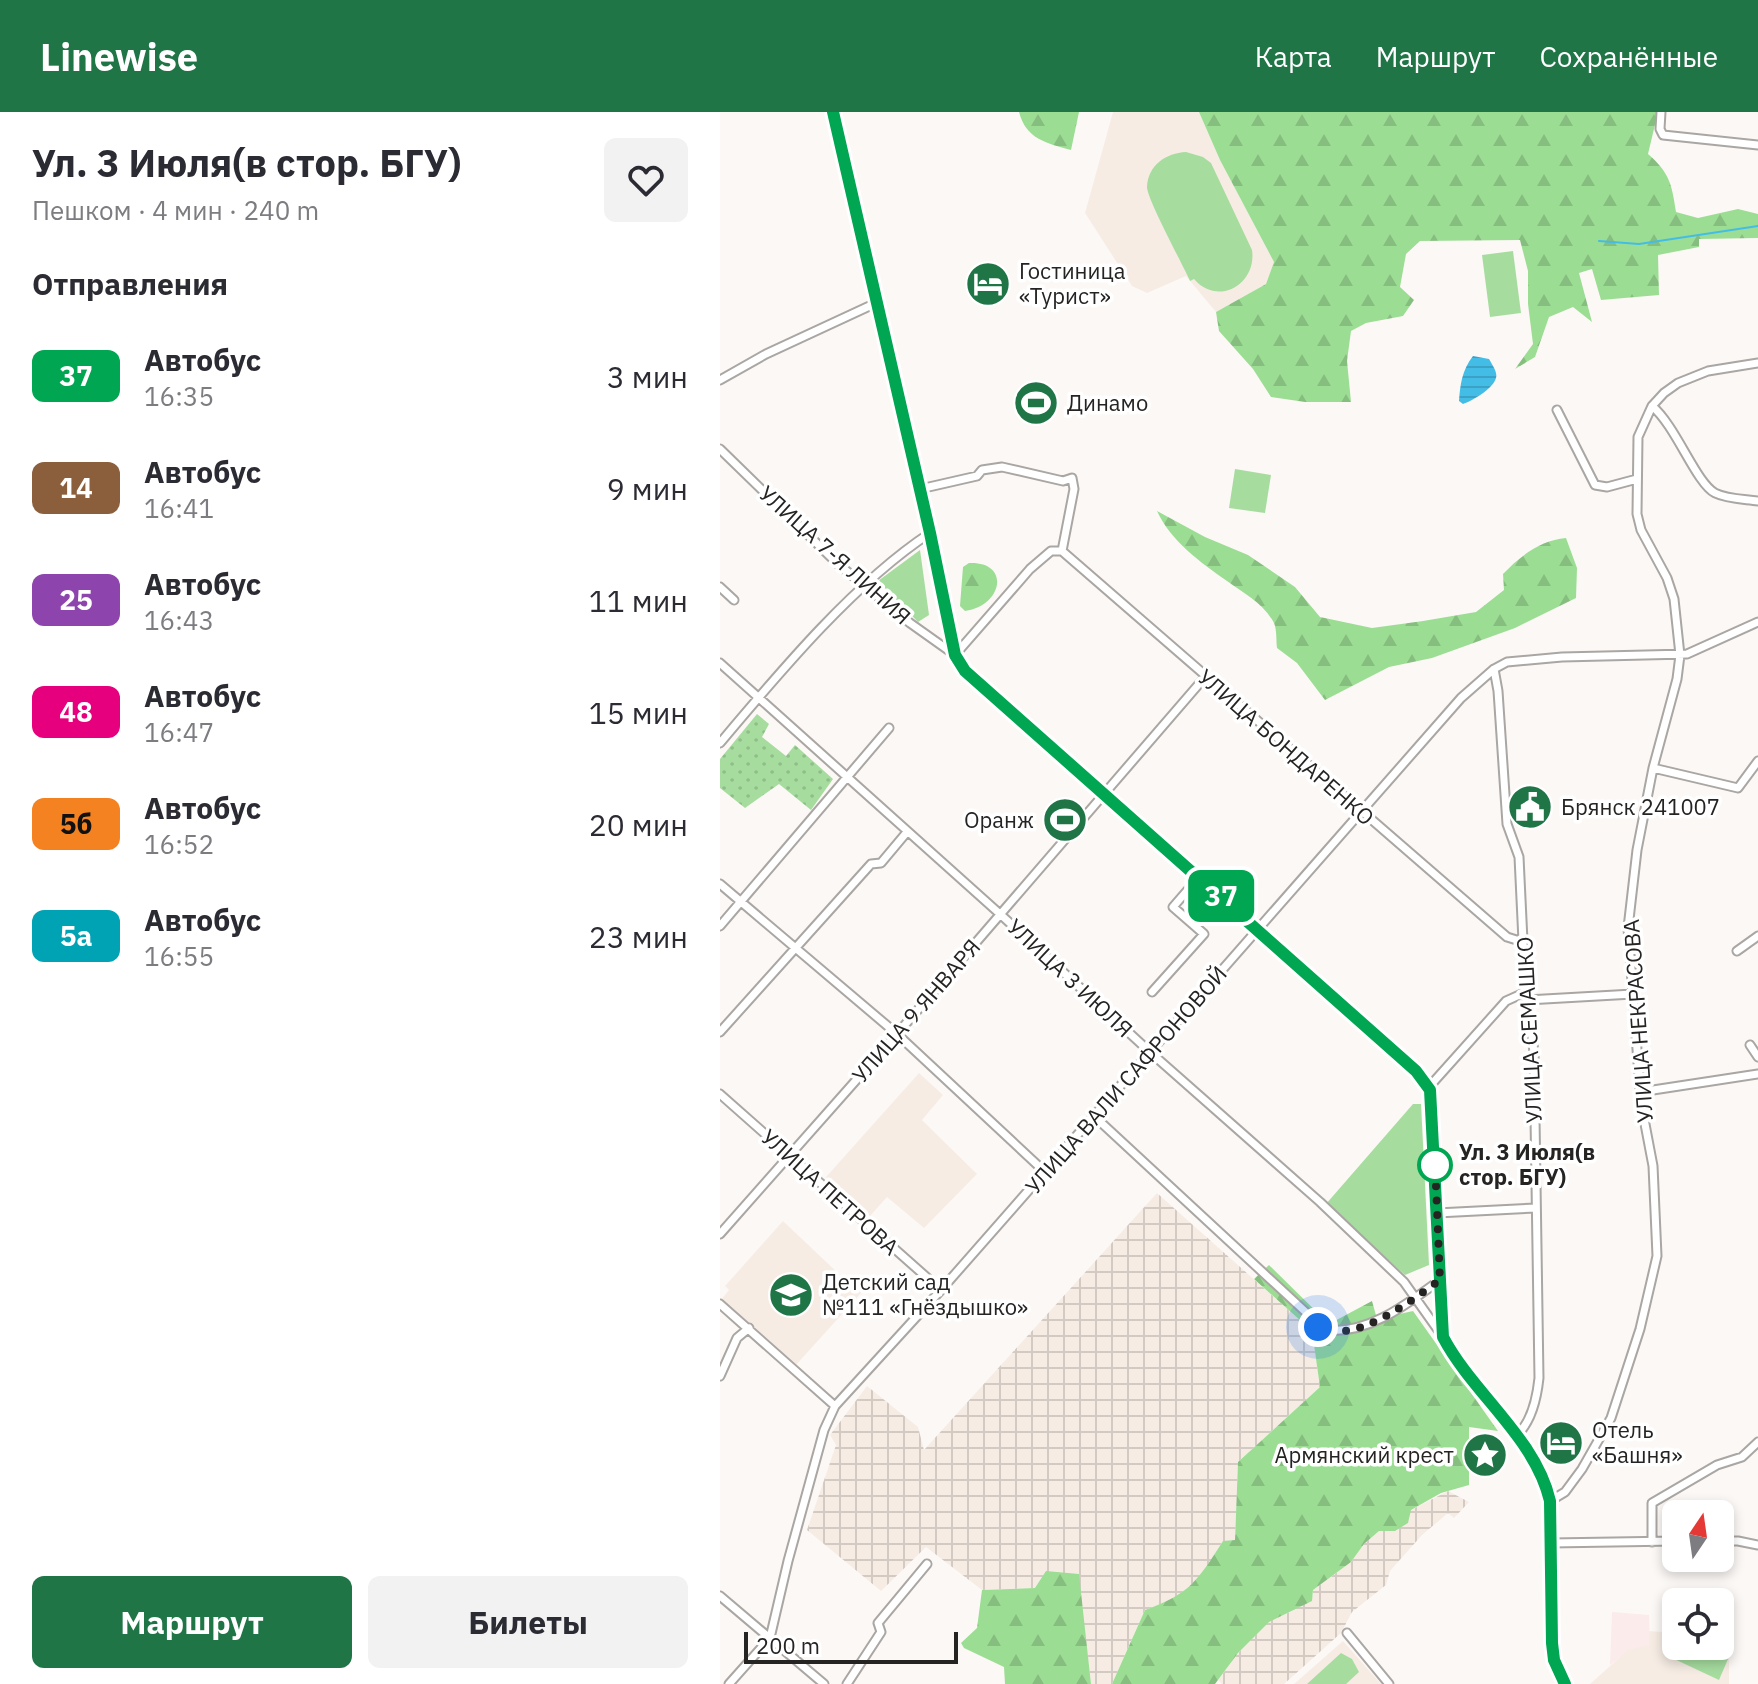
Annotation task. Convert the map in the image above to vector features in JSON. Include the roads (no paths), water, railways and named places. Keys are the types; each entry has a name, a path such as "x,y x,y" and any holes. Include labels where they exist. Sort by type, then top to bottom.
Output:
{"main road":[{"path":"833,112 955,655 965,671 1416,1071 1429,1087 1443,1337 1453,1356 1516,1436 1546,1483 1550,1501 1552,1643 1554,1660 1565,1684"}],"street":[{"path":"1661,112 1660,129 1663,135 1758,145"},
{"path":"720,380 766,354 876,303"},
{"path":"1758,363 1698,374 1671,388 1652,406 1672,427 1706,486 1727,496 1758,501"},
{"name":"УЛИЦА НЕКРАСОВА","path":"1550,1501 1565,1492 1605,1431 1631,1361 1657,1256 1653,1166 1640,1092 1628,942 1637,850 1680,655 1674,599 1667,578 1641,530 1637,514 1638,437 1652,406"},
{"path":"1557,410 1595,485 1607,487 1637,479"},
{"name":"УЛИЦА 7-Я ЛИНИЯ","path":"720,449 838,564 955,655"},
{"path":"920,489 1002,467 1063,481 1072,478 1074,489 1062,551 1051,551 1030,569 955,655"},
{"path":"720,743 758,698 866,585 930,533"},
{"name":"УЛИЦА БОНДАРЕНКО","path":"1062,551 1507,937 1523,942"},
{"path":"720,587 734,600"},
{"name":"УЛИЦА ВАЛИ САФРОНОВОЙ","path":"729,1684 770,1638 820,1444 835,1406 941,1290 1461,698 1494,669 1507,662 1562,657 1680,655 1693,653 1757,624"},
{"name":"УЛИЦА 3 ИЮЛЯ","path":"720,663 1320,1202 1404,1282 1443,1337"},
{"name":"УЛИЦА СЕМАШКО","path":"1494,669 1507,824 1519,857 1527,996 1534,1052 1539,1378 1525,1428 1516,1436"},
{"name":"УЛИЦА 9 ЯНВАРЯ","path":"720,1234 1205,677"},
{"path":"720,926 889,728"},
{"path":"1653,768 1738,788 1758,761"},
{"path":"720,1032 871,864 881,863 907,832"},
{"path":"1152,992 1204,934 1173,907 1199,877"},
{"path":"720,884 897,1034 1045,1172"},
{"path":"1737,951 1758,936"},
{"path":"1429,1087 1513,996 1633,994"},
{"path":"1750,1045 1758,1057"},
{"path":"1640,1092 1758,1074"},
{"name":"УЛИЦА ПЕТРОВА","path":"720,1094 941,1290"},
{"path":"1094,1116 1318,1327 1332,1331 1354,1329 1400,1308 1440,1280"},
{"path":"1437,1213 1536,1208"},
{"path":"720,1304 835,1406"},
{"path":"720,1376 737,1338 749,1328"},
{"path":"1652,1542 1652,1503 1717,1465 1742,1457 1758,1442"},
{"path":"1734,1541 1758,1545"},
{"path":"1551,1543 1662,1542"},
{"path":"847,1684 881,1632 878,1623 927,1564"},
{"path":"720,1596 824,1684"},
{"path":"1347,1633 1389,1684"}],"water":[{"path":"1473,356 1489,359 1496,378 1487,390 1463,404 1459,401 1461,383"}],"waterway":[{"path":"1599,241 1639,244 1758,226"}],"place":[{"name":"Гостиница «Турист»","path":"988,284"},
{"name":"Динамо","path":"1036,403"},
{"name":"Брянск 241007","path":"1530,807"},
{"name":"Оранж","path":"1065,820"},
{"name":"Ул. 3 Июля(в стор. БГУ)","path":"1435,1165"},
{"name":"Детский сад №111 «Гнёздышко»","path":"791,1295"},
{"name":"Отель «Башня»","path":"1561,1443"},
{"name":"Армянский крест","path":"1485,1455"}]}
